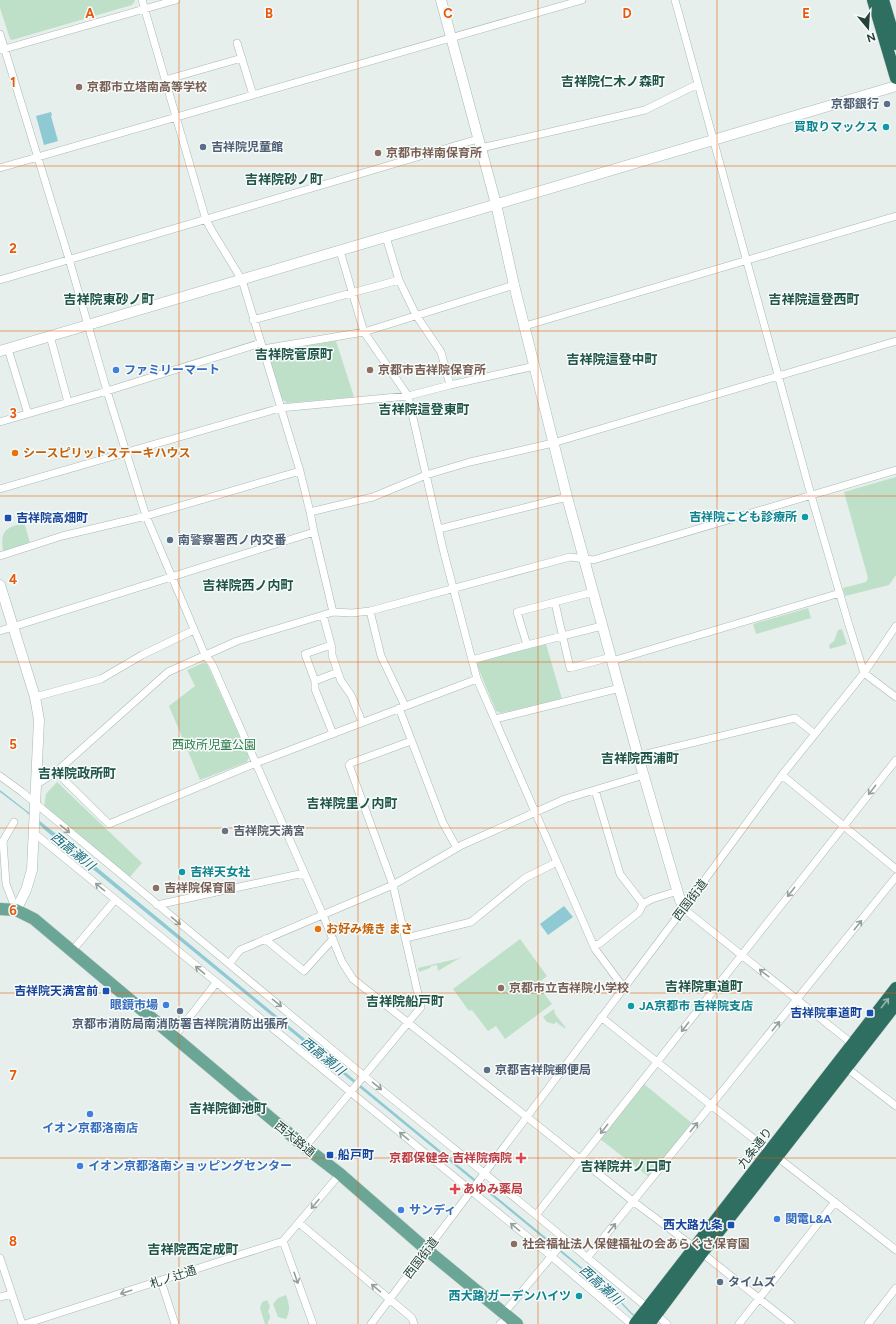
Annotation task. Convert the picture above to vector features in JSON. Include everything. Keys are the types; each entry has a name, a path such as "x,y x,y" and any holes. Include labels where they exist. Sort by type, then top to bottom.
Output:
{"highway":[{"path":"873,0 896,78"},
{"path":"883,0 896,44"},
{"name":"九条通り","path":"857,1047 896,988"},
{"name":"九条通り","path":"634,1324 651,1314 698,1250 857,1047 896,1004"}],"main road":[{"name":"西大路通","path":"0,908 16,910 34,919 305,1147 340,1174 508,1319"}],"street":[{"path":"142,0 206,220 242,280 300,471 333,612"},
{"path":"2,49 176,0"},
{"path":"441,0 496,204 514,285 583,559 638,756 684,908 857,1047"},
{"path":"0,168 582,0"},
{"path":"675,0 811,495 864,672 896,697"},
{"path":"0,34 2,49 38,158 69,259 106,391 146,516 194,630 205,655 212,664 323,915 342,962 353,979 634,1202 698,1250 791,1324"},
{"path":"237,42 253,95"},
{"path":"165,80 242,58"},
{"path":"0,280 206,220 480,144 645,110 698,84"},
{"path":"28,414 4,350 896,86"},
{"path":"525,326 896,216"},
{"path":"386,237 399,280 416,315 441,352 450,385"},
{"path":"340,251 364,332 408,396 453,588 477,679 594,945 624,988"},
{"path":"254,320 399,280"},
{"path":"0,422 262,346 364,332 514,285"},
{"path":"50,336 68,402"},
{"path":"310,512 373,498 426,475 470,462 553,443 896,341"},
{"path":"0,489 280,408 408,396 535,366"},
{"path":"37,784 56,772 168,672 237,641 333,612 352,613 370,611 570,557 594,560 896,470"},
{"path":"0,556 62,536 146,516 300,471"},
{"path":"439,529 567,497"},
{"path":"0,631 314,532"},
{"path":"0,585 35,697 39,720 37,784 31,874 26,890 16,910"},
{"path":"527,644 517,612 593,592"},
{"path":"555,603 570,668 612,659 840,593"},
{"path":"370,611 381,656 402,707 411,741 443,823 457,848"},
{"path":"323,615 331,645 332,655 341,681 351,695 362,722"},
{"path":"472,660 527,644 602,626"},
{"name":"西国街道","path":"371,1324 684,908 782,775 864,672 896,626"},
{"path":"35,697 101,679 142,655 194,630"},
{"path":"331,645 305,654 315,680 314,689 333,734"},
{"path":"315,680 338,672"},
{"path":"56,772 109,824 256,763 477,679"},
{"path":"495,719 620,688"},
{"path":"638,756 795,718 816,734"},
{"path":"305,1147 421,1007 393,885 349,765 411,741"},
{"path":"536,1215 896,760"},
{"path":"229,964 240,950 393,885 457,848 535,812 565,799 644,775"},
{"path":"782,775 896,869"},
{"path":"0,776 22,792 35,806 158,905 483,1175 536,1215 651,1314 667,1324"},
{"path":"595,790 620,874 644,904"},
{"path":"14,822 3,841 6,884 16,910"},
{"path":"34,831 216,983 634,1324"},
{"path":"406,938 471,922 525,878 557,862"},
{"path":"158,905 304,873"},
{"path":"587,1258 712,1106 896,877"},
{"path":"594,945 599,944 639,912 644,904 652,899 678,891"},
{"path":"72,951 115,900"},
{"path":"265,939 304,971 333,939"},
{"path":"174,1037 216,983"},
{"path":"601,1017 896,1250"},
{"path":"843,1065 896,1106"},
{"path":"313,1324 284,1241 340,1174"},
{"path":"739,1324 835,1202"},
{"path":"299,1223 412,1318 414,1324"},
{"path":"508,1319 551,1256 565,1240"},
{"name":"札ノ辻通","path":"25,1324 284,1241"},
{"path":"0,1261 22,1324"},
{"path":"161,1281 176,1324"},
{"path":"868,1324 896,1288"},
{"path":"0,1297 12,1294"}],"green space":[{"path":"0,0 135,1 132,5 12,40 10,39 0,8"},
{"path":"336,341 354,397 287,403 282,399 269,357 273,351"},
{"path":"896,477 896,575 889,585 845,596 843,588 866,582 868,578 844,492"},
{"path":"24,522 30,543 3,551 2,538 6,531 13,526"},
{"path":"808,608 811,618 756,634 753,624"},
{"path":"842,629 847,644 830,649 829,645 834,641 838,630"},
{"path":"546,644 562,699 501,713 496,711 477,665 480,660"},
{"name":"西政所児童公園","path":"203,663 207,664 249,757 247,762 200,780 169,706 195,686 187,670"},
{"path":"57,782 142,863 129,878 44,808 46,794"},
{"path":"520,939 547,976 537,984 552,1004 505,1039 496,1026 488,1031 472,1010 469,1011 453,989"},
{"path":"463,956 438,971 437,965 431,966 430,968 419,972 418,968"},
{"path":"554,1009 555,1014 566,1028 556,1022 554,1024 547,1022 543,1017"},
{"path":"644,1084 693,1124 649,1177 600,1139"},
{"path":"286,1295 289,1313 286,1319 278,1317 273,1304 278,1298"},
{"path":"267,1300 270,1306 268,1312 270,1319 268,1324 265,1324 260,1308 262,1302"}],"water":[{"path":"51,112 58,141 44,145 36,116"},
{"name":"西高瀬川","path":"0,790 55,833 561,1250 615,1295 645,1324 630,1313 614,1296 45,830 25,811 0,792"},
{"path":"564,906 573,917 548,935 540,924"}],"place":[{"name":"京都市立塔南高等学校","path":"79,87"},
{"name":"京都銀行","path":"887,104"},
{"name":"買取りマックス","path":"886,127"},
{"name":"吉祥院児童館","path":"203,147"},
{"name":"京都市祥南保育所","path":"378,153"},
{"name":"ファミリーマート","path":"116,370"},
{"name":"京都市吉祥院保育所","path":"370,370"},
{"name":"シースピリットステーキハウス","path":"15,453"},
{"name":"吉祥院こども診療所","path":"805,517"},
{"name":"吉祥院高畑町","path":"8,518"},
{"name":"南警察署西ノ内交番","path":"170,540"},
{"name":"吉祥院天満宮","path":"225,831"},
{"name":"吉祥天女社","path":"182,872"},
{"name":"吉祥院保育園","path":"156,888"},
{"name":"お好み焼き まさ","path":"318,929"},
{"name":"京都市立吉祥院小学校","path":"501,988"},
{"name":"吉祥院天満宮前","path":"106,991"},
{"name":"眼鏡市場","path":"166,1005"},
{"name":"JA京都市 吉祥院支店","path":"631,1006"},
{"name":"京都市消防局南消防署吉祥院消防出張所","path":"180,1011"},
{"name":"吉祥院車道町","path":"870,1013"},
{"name":"京都吉祥院郵便局","path":"487,1070"},
{"name":"イオン京都洛南店","path":"90,1114"},
{"name":"船戸町","path":"330,1155"},
{"name":"京都保健会 吉祥院病院","path":"521,1158"},
{"name":"イオン京都洛南ショッピングセンター","path":"80,1166"},
{"name":"あゆみ薬局","path":"455,1189"},
{"name":"サンディ","path":"401,1210"},
{"name":"関電L&A","path":"777,1219"},
{"name":"西大路九条","path":"731,1225"},
{"name":"社会福祉法人保健福祉の会あらぐさ保育園","path":"514,1244"},
{"name":"タイムズ","path":"720,1282"},
{"name":"西大路 ガーデンハイツ","path":"579,1296"}],"district":[{"name":"吉祥院仁木ノ森町","path":"613,81"},
{"name":"吉祥院砂ノ町","path":"284,179"},
{"name":"吉祥院東砂ノ町","path":"109,299"},
{"name":"吉祥院這登西町","path":"814,299"},
{"name":"吉祥院菅原町","path":"294,354"},
{"name":"吉祥院這登中町","path":"612,359"},
{"name":"吉祥院這登東町","path":"424,409"},
{"name":"吉祥院西ノ内町","path":"248,585"},
{"name":"吉祥院西浦町","path":"640,758"},
{"name":"吉祥院政所町","path":"77,773"},
{"name":"吉祥院里ノ内町","path":"352,803"},
{"name":"吉祥院車道町","path":"704,986"},
{"name":"吉祥院船戸町","path":"405,1001"},
{"name":"吉祥院御池町","path":"228,1108"},
{"name":"吉祥院井ノ口町","path":"626,1166"},
{"name":"吉祥院西定成町","path":"193,1249"}]}
